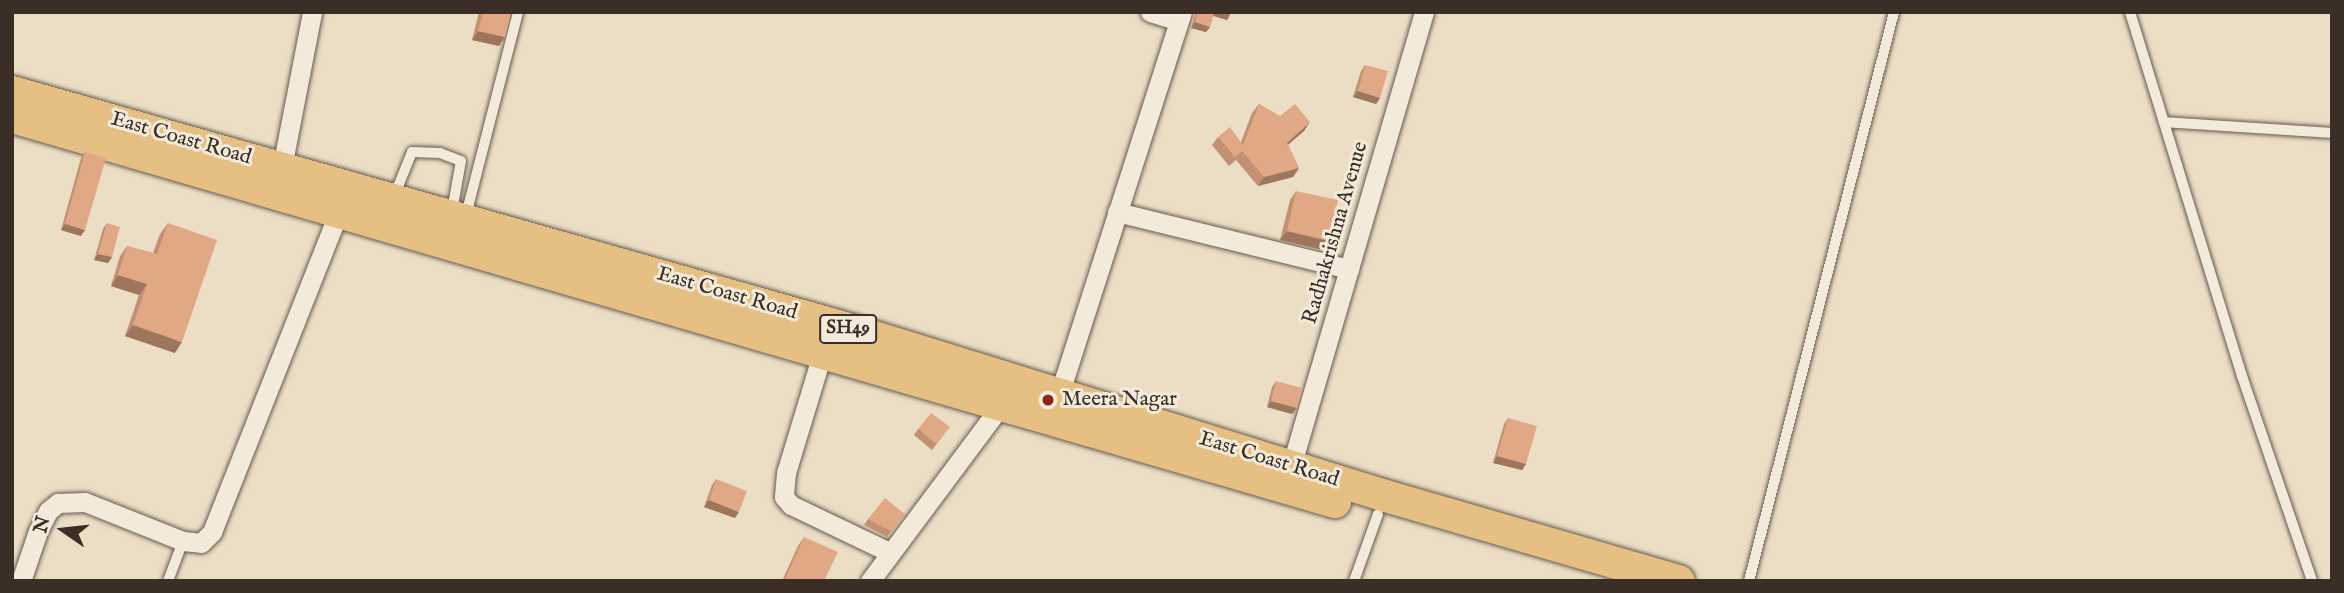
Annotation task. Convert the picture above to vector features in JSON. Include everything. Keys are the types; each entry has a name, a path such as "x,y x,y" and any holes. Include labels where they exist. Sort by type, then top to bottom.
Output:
{"main road":[{"name":"East Coast Road","path":"12,92 282,167 343,198 394,198 1059,394 1291,467 1679,581"},
{"name":"East Coast Road","path":"12,117 343,198 823,351 1605,581"}],"street":[{"path":"282,167 312,12"},
{"path":"1059,394 1181,17 1150,12"},
{"name":"Radhakrishna Avenue","path":"1291,467 1424,12"},
{"path":"21,581 38,531 58,503 85,502 183,541 201,543 212,532 343,198"},
{"path":"1117,212 1349,269"},
{"path":"823,351 784,481 785,497 792,505 889,552"},
{"path":"870,581 889,552 1002,404"}],"lane":[{"path":"458,217 518,12"},
{"path":"1749,581 1894,12"},
{"path":"2130,12 2312,581"},
{"path":"2164,122 2332,133"},
{"path":"394,198 412,152 440,153 461,162 458,217"},
{"path":"1354,581 1378,514"},
{"path":"168,581 183,541"}],"building":[{"path":"483,12 511,12 505,37 478,31"},
{"path":"1198,12 1214,12 1210,27 1195,22"},
{"path":"1365,65 1388,71 1380,98 1358,91"},
{"path":"1259,104 1280,116 1295,104 1310,122 1287,143 1299,168 1264,177 1242,151 1235,157 1218,137 1230,127 1243,145"},
{"path":"85,152 106,158 85,230 65,224"},
{"path":"1296,191 1338,200 1329,241 1287,231"},
{"path":"107,223 120,227 112,257 98,254"},
{"path":"168,223 217,240 182,342 133,325 147,284 118,275 127,246 157,254"},
{"path":"1276,381 1302,388 1297,408 1271,401"},
{"path":"931,413 950,427 936,444 918,429"},
{"path":"1508,418 1537,426 1526,464 1497,456"},
{"path":"716,479 747,491 739,512 709,500"},
{"path":"885,498 905,514 891,531 868,519"},
{"path":"804,537 838,552 824,581 784,581"}],"place":[{"name":"Meera Nagar","path":"1048,400"}]}
